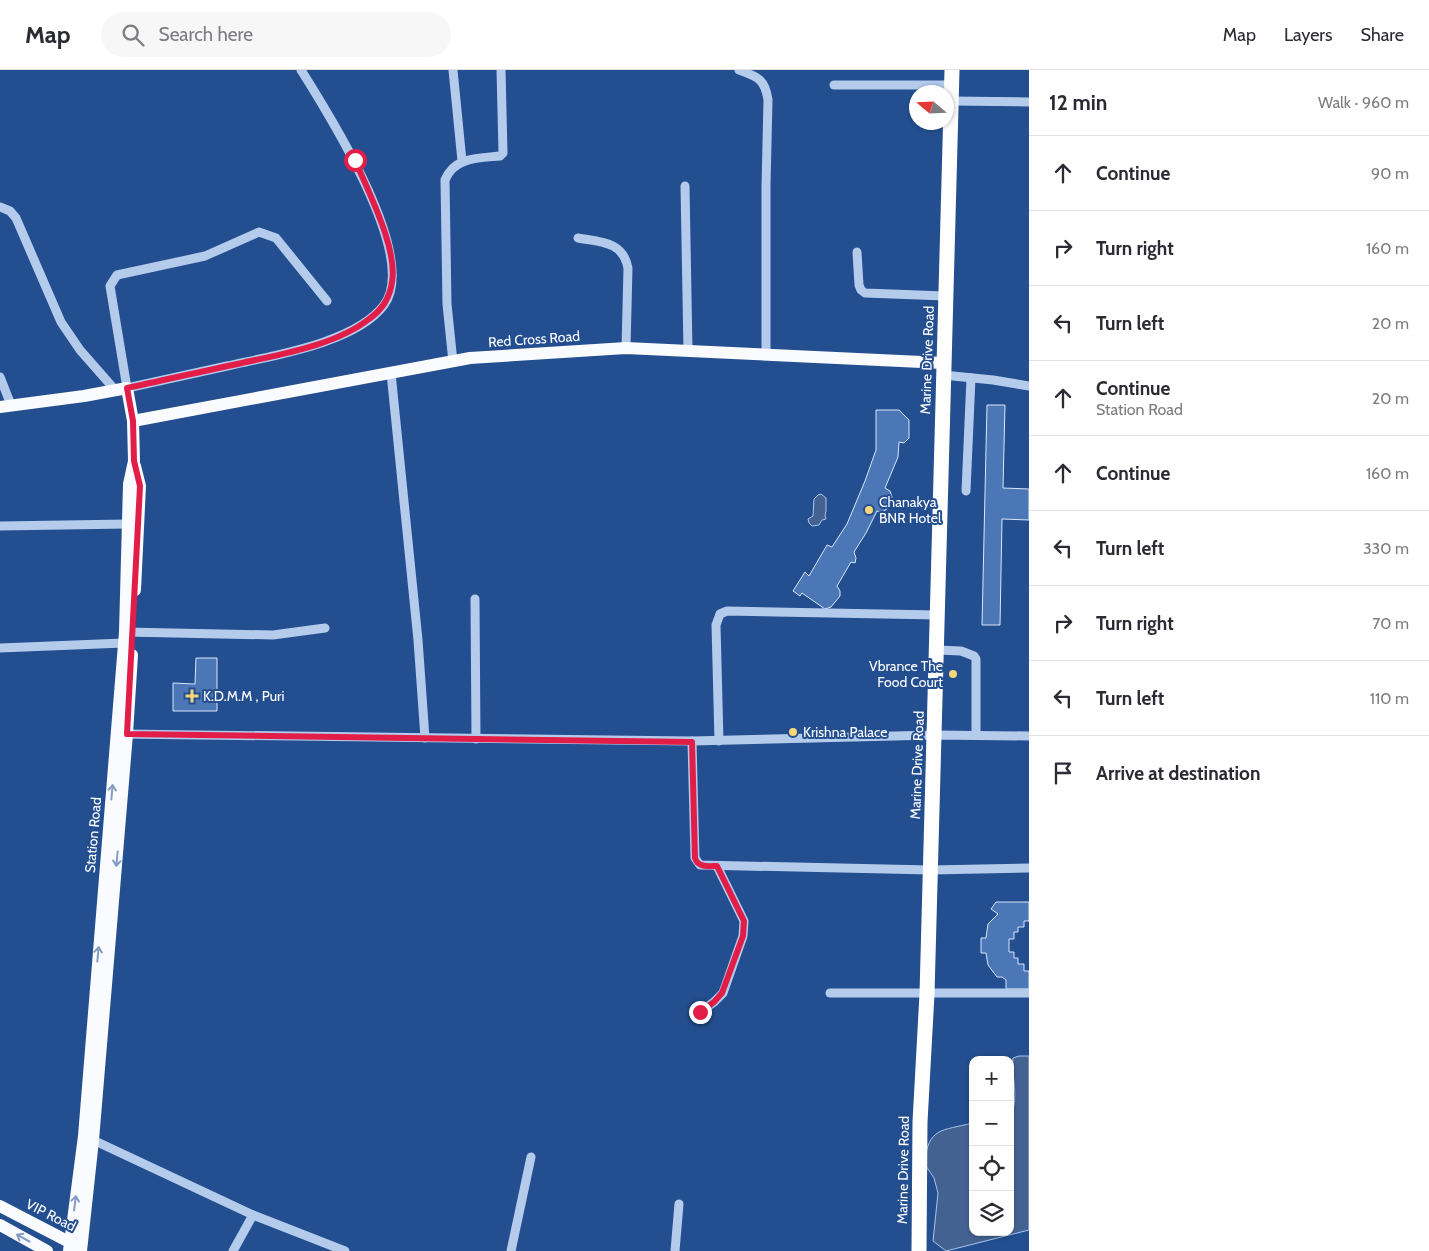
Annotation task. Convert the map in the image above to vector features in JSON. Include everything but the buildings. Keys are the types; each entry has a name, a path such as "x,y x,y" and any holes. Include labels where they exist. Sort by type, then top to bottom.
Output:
{"highway":[{"name":"Marine Drive Road","path":"919,1251 920,1122 928,994 950,130"}],"main road":[{"name":"Red Cross Road","path":"133,421 470,358 626,348 766,354 943,369"},
{"path":"6,406 121,390"},
{"name":"Station Road","path":"78,1248 84,1136 122,734 127,636 129,484 134,461 133,421 121,390"},
{"path":"127,636 140,486 134,461"},
{"path":"78,1248 93,1140 122,734"},
{"name":"VIP Road","path":"0,1206 78,1248"},
{"path":"0,1225 47,1251"}],"street":[{"path":"121,390 306,349 356,328 371,318 385,304 392,281 391,256 378,216 355,160 300,70"},
{"path":"453,70 462,161"},
{"path":"452,362 447,304 444,187 448,173 462,161 500,156 503,153 501,70"},
{"path":"739,70 760,80 766,87 768,100 766,354"},
{"path":"834,85 952,77"},
{"path":"954,101 1029,102"},
{"path":"685,186 688,351"},
{"path":"0,207 10,211 16,218 61,322 80,350 121,390"},
{"path":"121,390 110,286 117,275 205,256 259,232 276,238 327,300"},
{"path":"578,238 607,243 621,250 626,258 628,268 626,348"},
{"path":"856,252 859,285 865,293 946,296"},
{"path":"943,369 971,378 1029,386"},
{"path":"391,373 418,640 425,738"},
{"path":"0,377 6,406"},
{"path":"966,491 971,378"},
{"path":"0,526 128,524"},
{"path":"475,599 476,739"},
{"path":"719,741 716,625 720,614 727,611 937,615"},
{"path":"0,648 127,636 273,634 325,628"},
{"path":"937,650 961,652 974,656 976,659 976,736"},
{"path":"122,734 692,742 935,735 1029,736"},
{"path":"692,742 695,858 696,862 700,865 931,870 1029,868"},
{"path":"700,1012 714,1002 722,993 743,936 744,921 717,866"},
{"path":"830,992 928,994 1029,993"},
{"path":"93,1140 253,1215 345,1251"},
{"path":"511,1251 531,1157"},
{"path":"675,1251 679,1204"},
{"path":"233,1251 253,1215"}],"water":[{"path":"821,494 826,498 826,519 822,520 819,525 812,526 808,519 813,516 814,499"},
{"path":"1029,1056 1029,1230 1014,1234 1015,1095 1014,1058"},
{"path":"969,1124 969,1236 1005,1236 946,1251 933,1241 938,1193 934,1178 924,1163 929,1143 938,1132"}],"place":[{"name":"Chanakya BNR Hotel","path":"869,510"},
{"name":"Vbrance The Food Court","path":"953,674"},
{"name":"K.D.M.M , Puri","path":"192,696"},
{"name":"Krishna Palace","path":"793,732"}],"route":[{"path":"355,160 378,216 391,256 392,281 385,304 371,318 356,328 306,349 127,388 133,421 134,461 140,486 127,734 692,742 696,862 705,866 717,866 744,921 743,936 722,993 714,1002 700,1012"}]}
